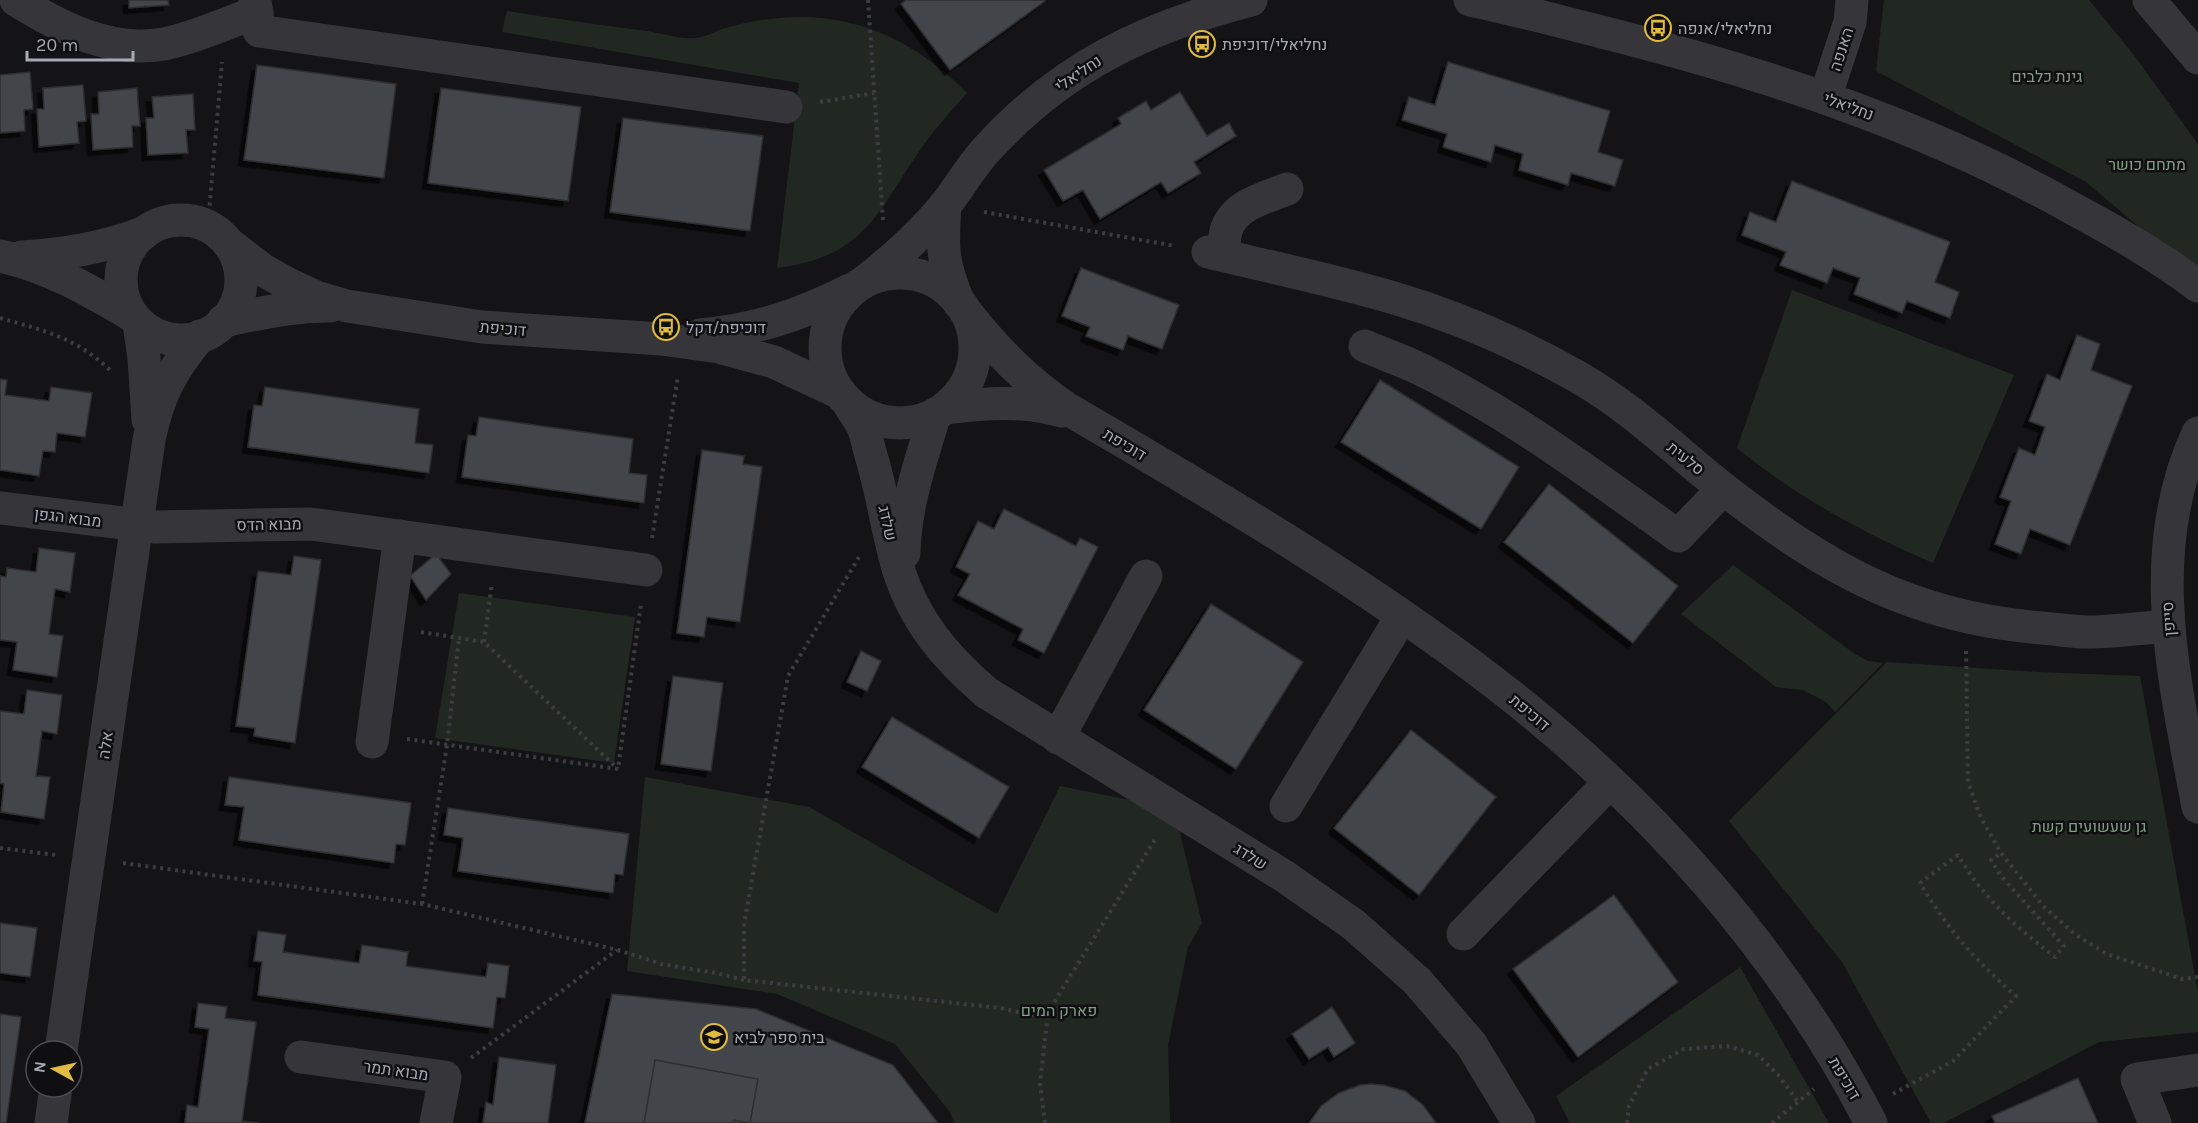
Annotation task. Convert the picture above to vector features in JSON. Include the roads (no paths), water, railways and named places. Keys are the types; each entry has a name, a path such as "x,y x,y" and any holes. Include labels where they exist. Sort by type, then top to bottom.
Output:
{"street":[{"path":"16,0 75,32 124,45 167,44 225,23 256,6 259,31 786,107"},
{"name":"נחליאלי","path":"868,278 908,247 945,206 987,149 1035,102 1088,63 1145,34 1204,12 1251,0"},
{"name":"נחליאלי","path":"1470,0 1685,53 1784,83 1876,116 1964,152 2045,192 2121,235 2198,286"},
{"name":"האנפה","path":"1825,98 1850,22 1852,0"},
{"path":"2149,0 2198,58"},
{"name":"סלעית","path":"1287,189 1251,203 1236,213 1215,253 1394,298 1514,343 1580,378 1620,404 1723,489 1779,531 1830,564 1887,592 1923,606 1966,618 2007,625 2088,632 2168,626"},
{"path":"945,206 942,242 944,261 972,329 975,346 971,370 961,391 940,411 913,422 890,422 867,415 844,398 829,373 825,350 828,325 839,304 868,278 898,273 922,276 943,287 963,308"},
{"path":"170,220 189,220 218,235 237,260 241,278 234,307 212,329 192,339 172,339 154,334 136,319 84,287 46,270 6,257 85,250 117,243 170,220"},
{"path":"136,319 122,291 122,271 132,245 145,232"},
{"name":"דוכיפת","path":"218,235 263,270 288,284 316,297 347,306 482,327 671,341 719,347 774,362 844,398"},
{"name":"דוכיפת","path":"671,341 771,323 812,310 868,278"},
{"name":"דוכיפת","path":"212,329 262,311 347,306"},
{"name":"דוכיפת","path":"963,308 1014,369 1039,390 1282,538 1402,616 1496,684 1596,768 1688,861 1774,966 1840,1068 1867,1117"},
{"name":"אלה","path":"136,319 144,358 149,440"},
{"name":"אלה","path":"63,1039 149,440 157,407 171,374 212,329"},
{"path":"1365,346 1420,369 1511,420 1678,536 1723,489"},
{"name":"שלדג","path":"844,398 863,426 898,567 907,591 935,641 957,668 987,693 1284,876 1354,925 1417,981 1471,1044 1520,1123"},
{"name":"דוכיפת","path":"940,411 984,403 1011,403 1039,405 1081,417"},
{"name":"שלדג","path":"935,641 919,614 909,586 904,558 905,529 910,499 940,411"},
{"name":"סייפן","path":"2198,433 2181,476 2173,510 2166,585 2173,671 2198,807"},
{"name":"מבוא הגפן","path":"0,508 136,525"},
{"name":"מבוא הדס","path":"136,525 156,527 294,523 646,570"},
{"path":"373,738 400,536"},
{"path":"1058,738 1146,576"},
{"path":"1286,806 1402,616"},
{"path":"1463,934 1610,782"},
{"name":"מבוא תמר","path":"301,1057 445,1077 436,1123"},
{"path":"2155,1123 2137,1079 2198,1070"},
{"path":"51,1123 54,1099"}],"place":[{"name":"נחליאלי/אנפה","path":"1658,28"},
{"name":"נחליאלי/דוכיפת","path":"1202,44"},
{"name":"דוכיפת/דקל","path":"666,327"},
{"name":"בית ספר לביא","path":"714,1037"}],"park label":[{"name":"גינת כלבים","path":"2047,76"},
{"name":"מתחם כושר","path":"2147,164"},
{"name":"גן שעשועים קשת","path":"2089,826"},
{"name":"פארק המים","path":"1059,1010"}]}
